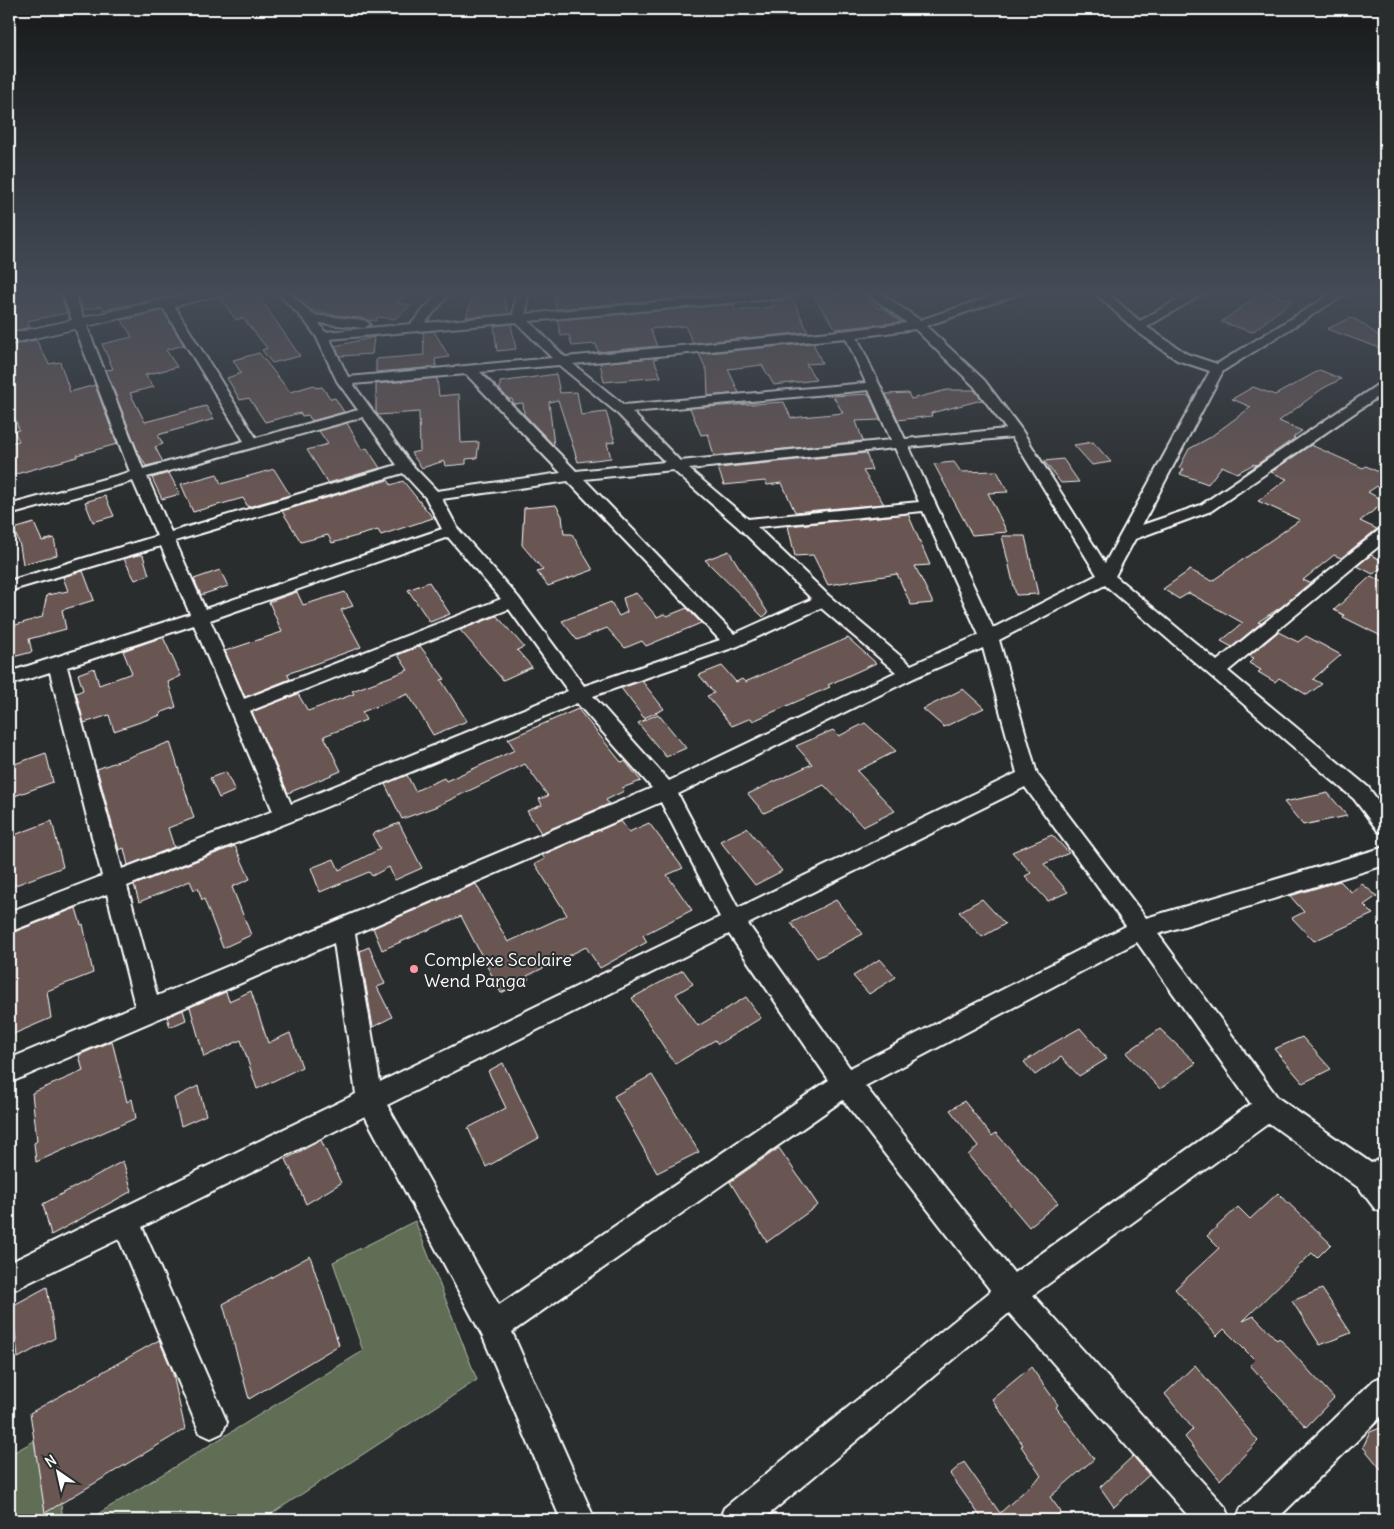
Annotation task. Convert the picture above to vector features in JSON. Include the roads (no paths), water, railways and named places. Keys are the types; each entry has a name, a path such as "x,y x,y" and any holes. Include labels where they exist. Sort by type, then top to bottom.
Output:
{"street":[{"path":"95,362 138,474 285,815"},
{"path":"203,362 252,443"},
{"path":"335,362 344,381 406,467 433,496 451,531 512,601 580,694 666,791 733,921 846,1083 1011,1293 1214,1520"},
{"path":"344,381 548,362"},
{"path":"564,362 621,409 678,466 744,524 824,600 909,673"},
{"path":"863,362 927,506 989,638 1028,776 1269,1107 1377,1174 1385,1199"},
{"path":"957,362 979,383 1016,432 1106,577 1361,793 1385,824"},
{"path":"1198,362 1218,369"},
{"path":"9,1071 666,791 909,673 989,638 1106,577 1218,369 1229,362"},
{"path":"470,370 732,642"},
{"path":"621,409 874,386"},
{"path":"1127,536 1206,508 1385,386"},
{"path":"9,510 366,412"},
{"path":"433,496 572,476 901,445 1016,432"},
{"path":"9,586 406,467"},
{"path":"744,524 927,506"},
{"path":"9,679 200,617 451,531"},
{"path":"1216,671 1385,533"},
{"path":"9,922 285,815 580,694 732,642 824,600"},
{"path":"239,708 512,601"},
{"path":"57,663 149,1011"},
{"path":"9,1278 1028,776"},
{"path":"494,1326 846,1083 1141,929 1385,856"},
{"path":"343,930 370,1100 494,1326 578,1520"},
{"path":"736,1520 1011,1293 1269,1107"},
{"path":"125,1220 211,1422"},
{"path":"1253,1520 1385,1390"}],"place":[{"name":"Complexe Scolaire Wend Panga","path":"414,969"}]}
